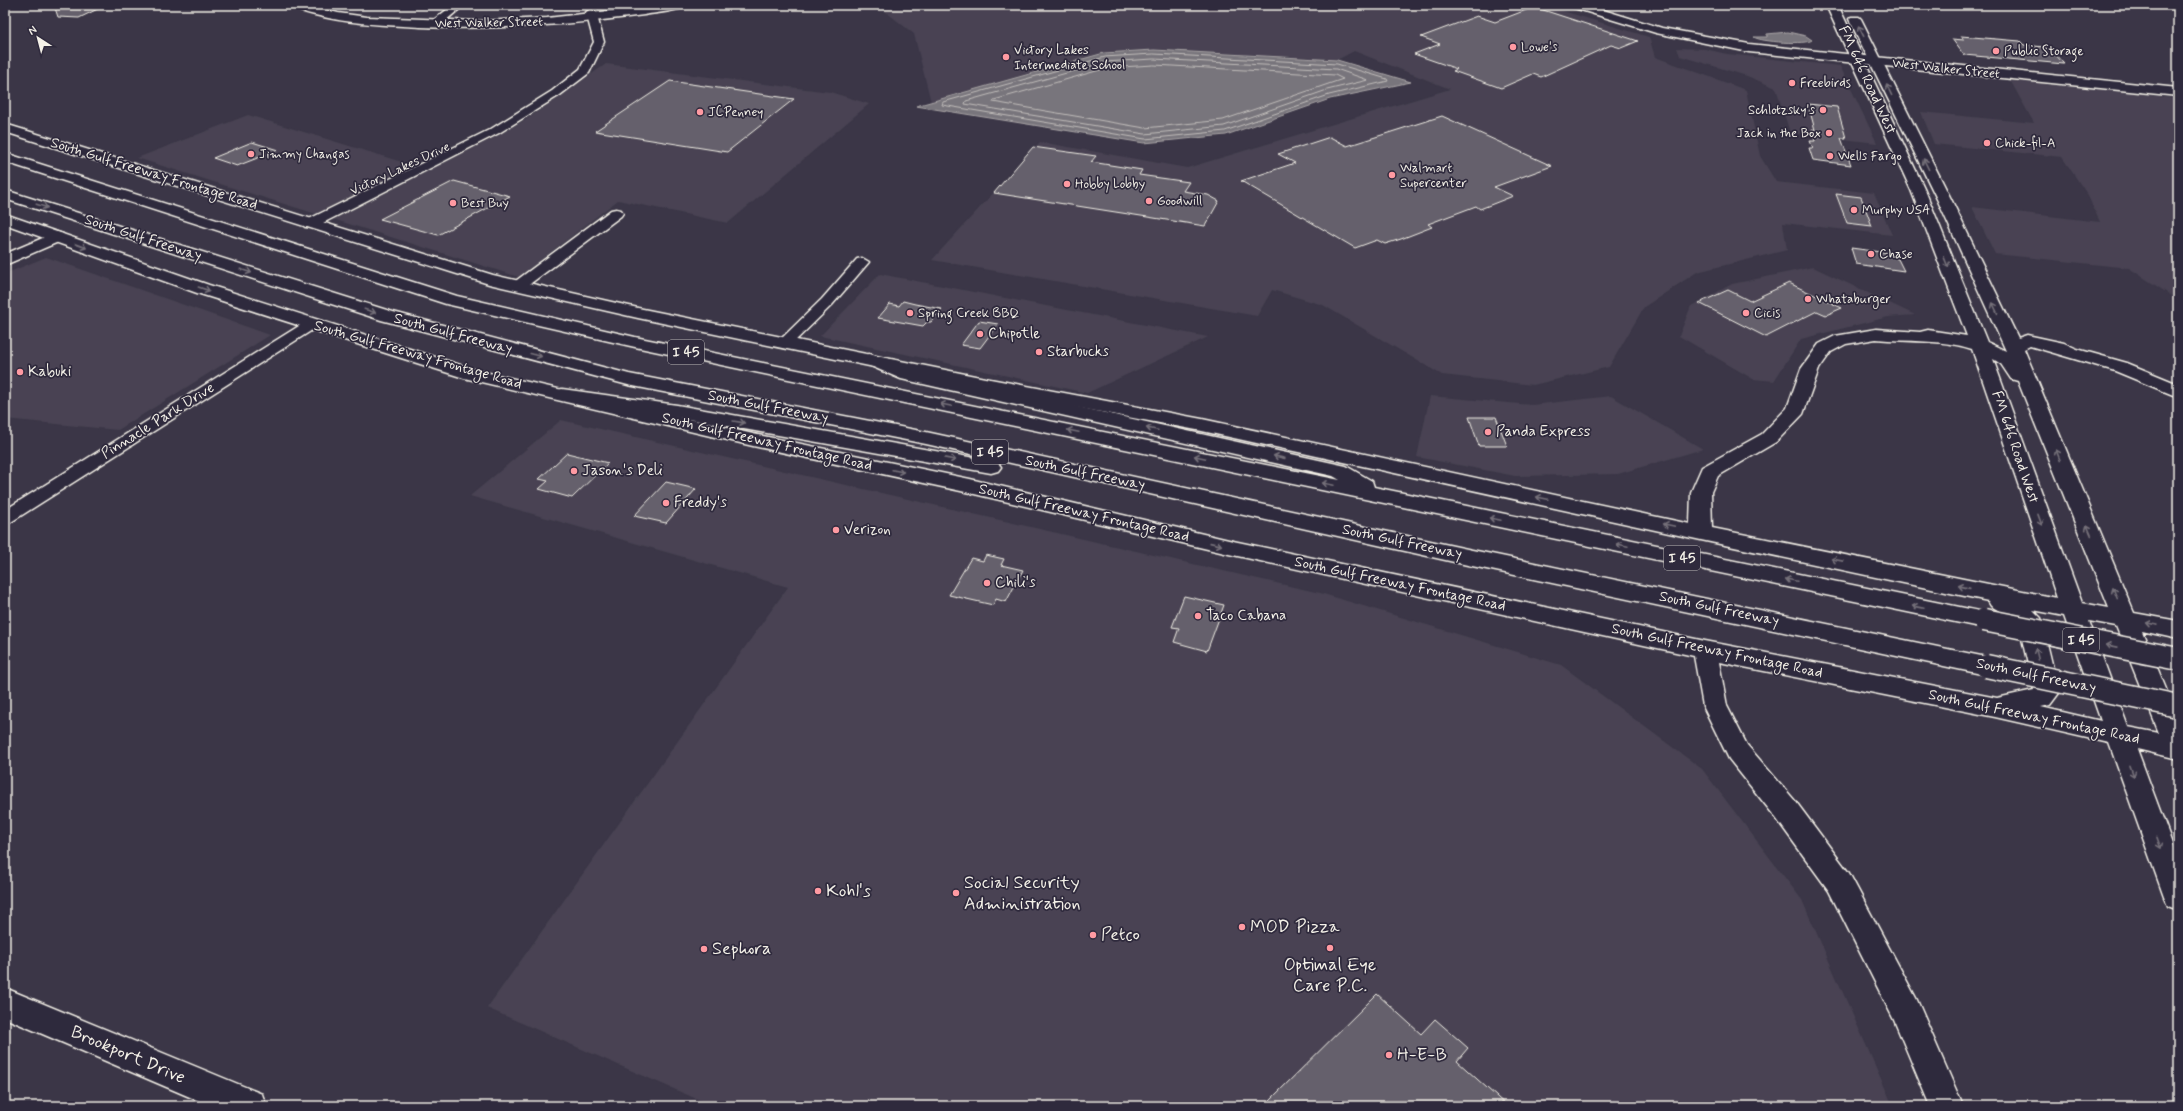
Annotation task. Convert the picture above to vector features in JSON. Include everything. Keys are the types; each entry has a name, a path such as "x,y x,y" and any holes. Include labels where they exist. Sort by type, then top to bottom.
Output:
{"main road":[{"name":"West Walker Street","path":"296,5 312,11 360,20 438,21 523,25 682,5"},
{"name":"West Walker Street","path":"326,5 438,21"},
{"name":"West Walker Street","path":"592,16 643,5"},
{"name":"West Walker Street","path":"1575,5 1660,31 1708,42 2178,92"},
{"name":"West Walker Street","path":"1596,5 1682,30 1711,36 1856,58"},
{"name":"FM 646 Road West","path":"1832,5 1918,190 1965,308 2016,453 2178,897"},
{"name":"FM 646 Road West","path":"1849,8 2015,344 2031,390 2178,748"},
{"name":"West Walker Street","path":"1874,60 2178,86"},
{"name":"South Gulf Freeway Frontage Road","path":"5,128 391,250 518,286 638,314 870,359 992,385 1213,427 1985,592 2178,630"},
{"name":"I 45","path":"5,157 452,300 635,342 2178,660"},
{"name":"South Gulf Freeway","path":"5,194 387,316 628,380 926,438 1328,526 2178,706"},
{"name":"South Gulf Freeway Frontage Road","path":"5,219 203,289 471,374 1240,549 1705,650 1995,707 2178,748"},
{"path":"5,260 57,237"},
{"path":"1965,308 1971,312 1992,334 2034,352 2063,356 2071,353 2134,371 2178,391"},
{"path":"1701,532 1701,492 1709,472 1768,438 1796,410 1810,369 1824,348 1841,340 1876,334 1920,337 1930,342 1968,348 1978,346 2001,353 2008,360 2022,382 2031,390"},
{"path":"870,359 908,375 1339,471 1380,495"},
{"path":"562,395 677,411 909,451 1168,502 1328,526"},
{"path":"1985,592 2029,618 2047,693 2041,698 1995,707"},
{"path":"1705,650 1715,706 1738,752 1786,810 1839,882 1906,1011 1946,1106"},
{"name":"Brookport Drive","path":"5,1003 250,1106"}],"street":[{"path":"438,21 459,5"},
{"path":"438,21 455,14 467,5"},
{"name":"Victory Lakes Drive","path":"303,221 495,131 506,122 556,93 586,71 600,42 592,16"},
{"path":"518,286 616,213"},
{"path":"784,343 827,302 862,262"},
{"name":"Pinnacle Park Drive","path":"5,518 312,324"}],"shaded area":[{"path":"877,5 1543,5 1649,37 1655,57 1746,90 1760,156 1776,182 1874,193 1892,235 1783,223 1787,250 1697,272 1644,307 1609,367 1533,385 1442,375 1323,305 1272,290 1257,316 932,260 1040,142 1187,168 1450,89 1354,51 1337,60 1154,50 1104,53 931,102 914,34"},
{"path":"1677,48 1705,49 1727,54 1840,66 1877,143 1790,133 1776,88 1747,76 1680,56"},
{"path":"606,64 830,92 869,104 728,223 618,200 519,277 137,158 248,115 428,170 525,120"},
{"path":"2010,80 2132,92 2178,99 2178,300 2129,268 1995,254 1972,207 2100,222 2087,194 2062,157 1934,144 1921,112 2034,123"},
{"path":"46,257 270,335 118,430 5,419 5,274"},
{"path":"1813,267 1915,315 1888,317 1801,339 1774,381 1753,379 1679,336 1691,306 1732,284"},
{"path":"880,274 1208,337 1087,393 820,336"},
{"path":"1430,396 1532,405 1611,396 1703,449 1618,474 1515,476 1417,457"},
{"path":"561,420 1320,593 1561,665 1702,769 1802,900 1893,1106 713,1106 487,1008 788,587 470,496"}],"water":[{"path":"1788,32 1806,36 1812,40 1808,42 1783,42 1758,39 1754,37 1767,37 1767,34"},
{"path":"1154,50 1337,60 1411,82 1330,99 1226,135 1144,143 916,106 1104,53"}],"building":[{"path":"54,5 106,5 79,18 58,17"},
{"name":"Lowe's","path":"1534,7 1638,41 1621,48 1611,45 1541,77 1533,74 1501,88 1453,71 1457,69 1414,54 1440,44 1421,37 1477,16 1495,22"},
{"name":"Public Storage","path":"1961,36 2020,41 2024,45 2044,47 2047,50 2052,51 2064,64 1964,55 1952,39 1964,40"},
{"name":"JCPenney","path":"670,81 794,99 727,152 595,131"},
{"path":"1808,104 1837,107 1846,138 1841,138 1851,165 1813,160 1809,148 1813,148 1810,141 1815,141 1812,129 1815,130"},
{"name":"Walmart Supercenter","path":"1442,116 1552,166 1494,187 1513,196 1480,209 1476,206 1428,224 1432,227 1401,239 1385,244 1377,240 1355,248 1241,181 1295,163 1278,154 1330,137 1347,146"},
{"name":"Jimmy Changas","path":"252,142 278,150 237,166 213,158"},
{"name":"Hobby Lobby","path":"1033,147 1096,156 1091,162 1142,170 1139,175 1189,182 1183,191 1208,195 1219,201 1205,226 994,193"},
{"name":"Best Buy","path":"454,181 510,196 438,235 380,219"},
{"name":"Murphy USA","path":"1836,194 1861,197 1872,226 1847,223"},
{"name":"Chase","path":"1851,248 1889,253 1890,256 1898,259 1904,271 1856,264"},
{"path":"1789,283 1842,308 1826,315 1817,311 1766,337 1699,303 1728,290 1750,301"},
{"name":"Spring Creek BBQ","path":"903,301 942,309 931,322 927,322 923,326 878,318 890,304 899,306"},
{"name":"Chipotle","path":"979,321 998,324 980,348 961,345"},
{"name":"Panda Express","path":"1469,417 1496,417 1507,446 1479,446"},
{"name":"Jason's Deli","path":"567,453 608,463 572,498 539,489 548,481 539,479"},
{"name":"Freddy's","path":"666,482 696,489 666,523 634,516"},
{"name":"Chili's","path":"986,555 1004,559 1001,565 1023,570 1006,602 996,599 993,605 949,595 971,558 983,561"},
{"name":"Taco Cabana","path":"1184,596 1224,605 1207,651 1174,642 1179,628 1172,627"},
{"name":"H-E-B","path":"1377,994 1421,1034 1435,1019 1468,1048 1457,1061 1507,1106 1264,1106"}],"place":[{"name":"Lowe's","path":"1513,47"},
{"name":"Public Storage","path":"1996,51"},
{"name":"Victory Lakes Intermediate School","path":"1006,57"},
{"name":"Freebirds","path":"1792,83"},
{"name":"Schlotzsky's","path":"1823,110"},
{"name":"JCPenney","path":"700,112"},
{"name":"Jack in the Box","path":"1829,133"},
{"name":"Chick-fil-A","path":"1987,143"},
{"name":"Jimmy Changas","path":"251,154"},
{"name":"Wells Fargo","path":"1830,156"},
{"name":"Walmart Supercenter","path":"1392,175"},
{"name":"Hobby Lobby","path":"1067,184"},
{"name":"Goodwill","path":"1149,201"},
{"name":"Best Buy","path":"453,203"},
{"name":"Murphy USA","path":"1854,210"},
{"name":"Chase","path":"1871,254"},
{"name":"Whataburger","path":"1808,299"},
{"name":"Spring Creek BBQ","path":"910,313"},
{"name":"Cicis","path":"1746,313"},
{"name":"Chipotle","path":"980,334"},
{"name":"Starbucks","path":"1039,352"},
{"name":"Kabuki","path":"20,372"},
{"name":"Panda Express","path":"1488,432"},
{"name":"Jason's Deli","path":"574,471"},
{"name":"Freddy's","path":"666,503"},
{"name":"Verizon","path":"836,530"},
{"name":"Chili's","path":"987,583"},
{"name":"Taco Cabana","path":"1198,616"},
{"name":"Kohl's","path":"818,891"},
{"name":"Social Security Administration","path":"956,893"},
{"name":"MOD Pizza","path":"1242,927"},
{"name":"Petco","path":"1093,935"},
{"name":"Optimal Eye Care P.C.","path":"1330,948"},
{"name":"Sephora","path":"704,949"},
{"name":"H-E-B","path":"1389,1055"}]}
